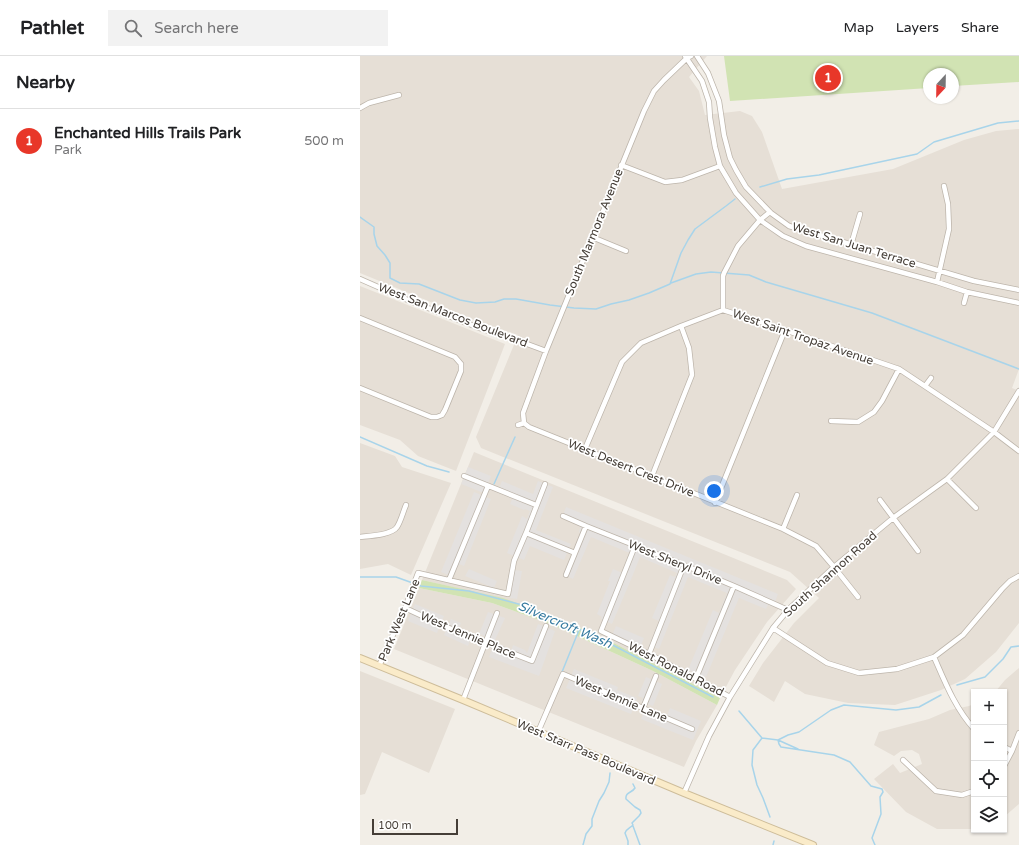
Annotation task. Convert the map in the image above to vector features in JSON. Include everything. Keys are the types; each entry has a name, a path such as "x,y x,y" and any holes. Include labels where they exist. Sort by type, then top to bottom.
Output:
{"street":[{"name":"West San Juan Terrace","path":"697,56 708,73 719,101 724,135 730,158 736,170 746,187 770,212 789,226 974,281 1019,290"},
{"name":"West San Juan Terrace","path":"688,57 702,81 709,102 710,118 720,166 736,193 760,220 783,236 806,246 937,282 967,292 1019,303"},
{"name":"South Marmora Avenue","path":"524,423 523,413 546,351 644,111 654,91 688,57"},
{"path":"360,108 369,103 400,96"},
{"path":"621,165 665,182 682,180 720,166"},
{"path":"937,282 949,229 948,204 944,186"},
{"path":"723,310 723,276 738,246 760,220 770,212"},
{"path":"851,245 860,214"},
{"path":"592,237 626,252"},
{"name":"West San Marcos Boulevard","path":"360,279 482,329 546,351"},
{"path":"964,303 967,292"},
{"name":"West Saint Tropaz Avenue","path":"585,449 622,362 641,343 723,310 899,369 994,432 1019,451"},
{"path":"360,318 455,357 463,363 445,410 438,420 360,388"},
{"path":"652,476 692,375 689,348 681,326"},
{"path":"716,503 785,330"},
{"path":"832,421 858,422 874,412 882,401 899,369"},
{"path":"925,386 931,378"},
{"name":"South Shannon Road","path":"684,793 709,736 730,697 773,628 788,610 834,567 893,518 947,479 994,432 1019,391"},
{"path":"518,425 524,423"},
{"name":"West Desert Crest Drive","path":"524,423 529,427 783,530 816,546 858,598"},
{"path":"464,476 536,505"},
{"path":"947,479 976,508"},
{"path":"488,486 449,580 508,594 514,561 544,484"},
{"path":"783,530 797,495"},
{"path":"880,500 918,551"},
{"path":"360,537 394,532 406,505"},
{"name":"West Sheryl Drive","path":"563,516 684,565 788,610"},
{"path":"566,575 586,526"},
{"path":"526,533 575,553"},
{"name":"West Ronald Road","path":"635,546 601,631 696,678 730,697"},
{"path":"649,654 684,565"},
{"name":"Park West Lane","path":"379,666 405,608 418,573 449,580"},
{"path":"773,628 827,663 859,673 897,669 934,657 963,635 1002,589 1010,581 1019,576"},
{"path":"696,678 734,586"},
{"name":"West Jennie Place","path":"405,608 532,661 546,626"},
{"path":"462,700 497,613"},
{"path":"934,657 951,696 971,726"},
{"name":"West Starr Pass Boulevard","path":"360,658 813,845"},
{"name":"West Jennie Lane","path":"538,732 563,674 692,729"},
{"path":"643,708 656,676"},
{"path":"1007,761 1019,733"},
{"path":"1007,748 1012,751"},
{"path":"903,760 936,791 962,795 971,791"}],"shaded area":[{"path":"360,56 707,56 689,77 699,91 705,115 740,111 752,116 762,132 782,189 893,169 964,140 996,131 1019,129 1019,369 1012,388 1019,391 1019,623 996,652 965,679 941,690 895,705 848,703 805,694 785,681 774,702 749,686 763,663 794,623 819,598 790,572 481,448 476,437 518,335 477,321 360,273"},
{"path":"360,286 505,344 456,471 418,456 400,440 360,425"},
{"path":"360,443 395,456 402,467 451,483 411,575 388,564 360,569"},
{"path":"474,452 787,580 796,589 767,622 735,670 720,698 606,639 553,616 461,589 422,580"},
{"path":"468,467 491,476 484,493 461,484"},
{"path":"502,481 533,494 538,481 553,487 536,530 571,544 564,560 530,546 524,560 507,553 522,516 527,519 530,511 510,504 513,497 498,491"},
{"path":"474,492 491,499 464,566 459,564 453,577 441,572"},
{"path":"566,507 778,594 773,607 768,605 766,609 739,598 706,677 688,670 713,610 719,613 727,593 688,577 659,649 649,645 659,621 652,618 670,575 675,577 677,573 640,557 612,624 601,619 602,617 597,614 613,569 625,574 632,554 591,537 573,579 564,575 582,534 579,532 581,525 562,518"},
{"path":"469,569 497,581 494,588 465,576"},
{"path":"515,570 522,571 517,599 510,598"},
{"path":"419,588 492,603 553,625 653,671 717,705 696,741 684,767 394,649"},
{"path":"415,604 444,616 437,633 408,621"},
{"path":"488,612 505,618 495,640 479,634"},
{"path":"451,619 461,623 459,628 473,634 468,646 444,635"},
{"path":"538,624 555,631 539,676 489,657 494,644 511,651 513,645 525,650 527,653"},
{"path":"616,626 644,638 639,650 611,638"},
{"path":"1019,668 1019,804 1007,814 1007,689 998,689"},
{"path":"574,669 618,687 617,690 637,698 631,714 566,688"},
{"path":"360,671 455,709 429,773 382,752 365,794 360,795"},
{"path":"646,677 662,684 653,706 641,702 643,698 638,696"},
{"path":"971,705 971,829 937,829 906,812 874,779 893,764 900,773 922,764 919,754 912,750 901,751 894,756 874,745 879,732 929,719 950,710"},
{"path":"646,707 667,715 670,708 701,721 693,740 641,719"}],"green space":[{"path":"724,56 1019,56 1019,82 959,86 959,68 923,68 923,88 730,101"},
{"path":"422,580 503,598 553,616 606,639 720,698 717,705 653,671 553,625 492,603 419,588"}],"waterway":[{"path":"760,187 787,179 819,175 917,154 934,142 998,123 1019,121"},
{"path":"360,217 374,227 377,246 390,263 390,278 400,283 419,284 460,300 476,303 516,299 550,305 596,309 629,300 670,284 681,253 695,229 735,199"},
{"path":"671,283 696,274 711,272 749,275 766,282 872,313 1019,369"},
{"path":"360,437 427,466 449,472"},
{"path":"494,484 515,437"},
{"name":"Silvercroft Wash","path":"360,577 396,577 421,586 469,591 526,606 597,637 713,697"},
{"path":"562,672 579,630"},
{"name":"Silvercroft Wash","path":"957,685 985,677 1003,659 1011,647 1019,646"},
{"name":"Silvercroft Wash","path":"739,711 762,738 778,740 799,732 831,710 844,705 896,710 919,707 941,695"},
{"path":"762,738 753,750 752,765 757,785 770,817"},
{"path":"778,740 781,747 834,755 850,762 871,786 882,789 883,792 880,797 881,814 872,838 875,845"},
{"path":"778,740 798,749"},
{"path":"583,845 586,834 592,826 592,819 599,801 609,782 610,773"},
{"path":"628,845 625,833 633,825 632,823 641,813 640,810 626,799 627,795 635,788 633,784"},
{"path":"633,826 640,845"},
{"path":"773,845 774,841"}],"place":[{"name":"Enchanted Hills Trails Park","path":"828,78"}]}
